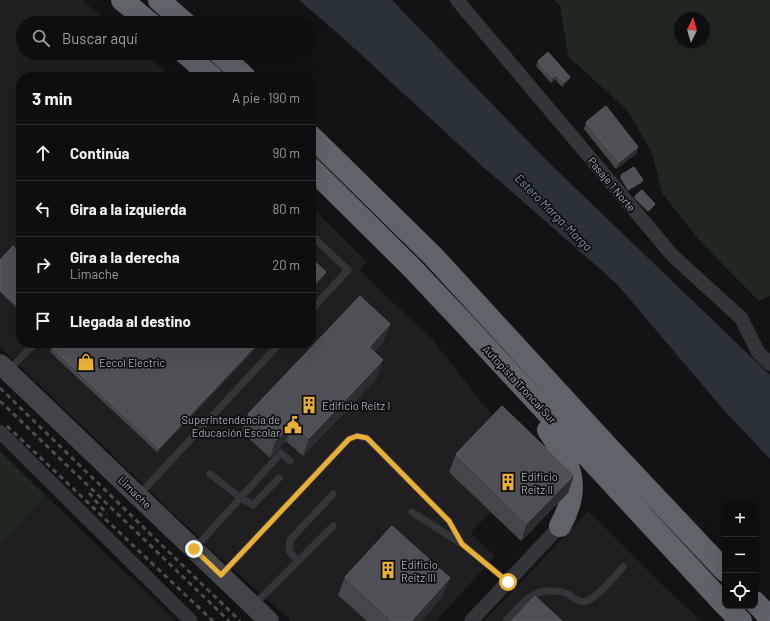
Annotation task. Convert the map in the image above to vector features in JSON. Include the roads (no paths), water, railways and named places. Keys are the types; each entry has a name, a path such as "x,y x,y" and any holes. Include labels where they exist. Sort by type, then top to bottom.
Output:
{"highway":[{"path":"122,0 141,16"},
{"path":"159,0 177,16"},
{"path":"193,60 206,72"},
{"path":"227,60 240,72"},
{"name":"Autopista Troncal Sur","path":"316,141 434,257 722,569"},
{"name":"Autopista Troncal Sur","path":"316,173 410,266 722,601"},
{"path":"513,377 559,446 569,465 572,481 571,497 569,507 560,526"},
{"path":"758,605 770,618"},
{"name":"Autopista Troncal Sur","path":"730,609 741,621"}],"main road":[{"name":"Limache","path":"4,368 269,621"}],"street":[{"name":"Pasaje 1 Norte","path":"457,0 673,256 741,318 758,352 770,364"},
{"path":"0,432 191,621"},
{"path":"471,621 560,526"}],"lane":[{"path":"316,240 348,270 316,305"},
{"path":"4,368 29,348"},
{"path":"138,496 275,348"},
{"path":"221,575 349,439 357,436 367,438 449,521 462,544"},
{"path":"194,549 282,453 290,461"},
{"path":"210,474 241,498 253,505 279,478"},
{"path":"298,561 289,551 290,540 333,494"},
{"path":"412,512 462,544 508,582"},
{"path":"253,606 333,526"},
{"path":"506,621 530,596 542,591 559,591 568,594 577,601 588,601 596,595 623,567"}],"water":[{"name":"Estero Marga-Marga","path":"299,0 392,0 545,159 770,375 770,459 722,408 616,283 480,164 342,37"}],"railway":[{"path":"0,388 240,621"},
{"path":"0,401 229,621"},
{"path":"7,426 213,621"},
{"path":"89,493 107,514"}],"place":[{"name":"Eecol Electric","path":"86,362"},
{"name":"Edificio Reitz I","path":"309,405"},
{"name":"Superintendencia de Educación Escolar","path":"293,425"},
{"name":"Edificio Reitz II","path":"508,482"},
{"name":"Edificio Reitz III","path":"388,570"}]}
